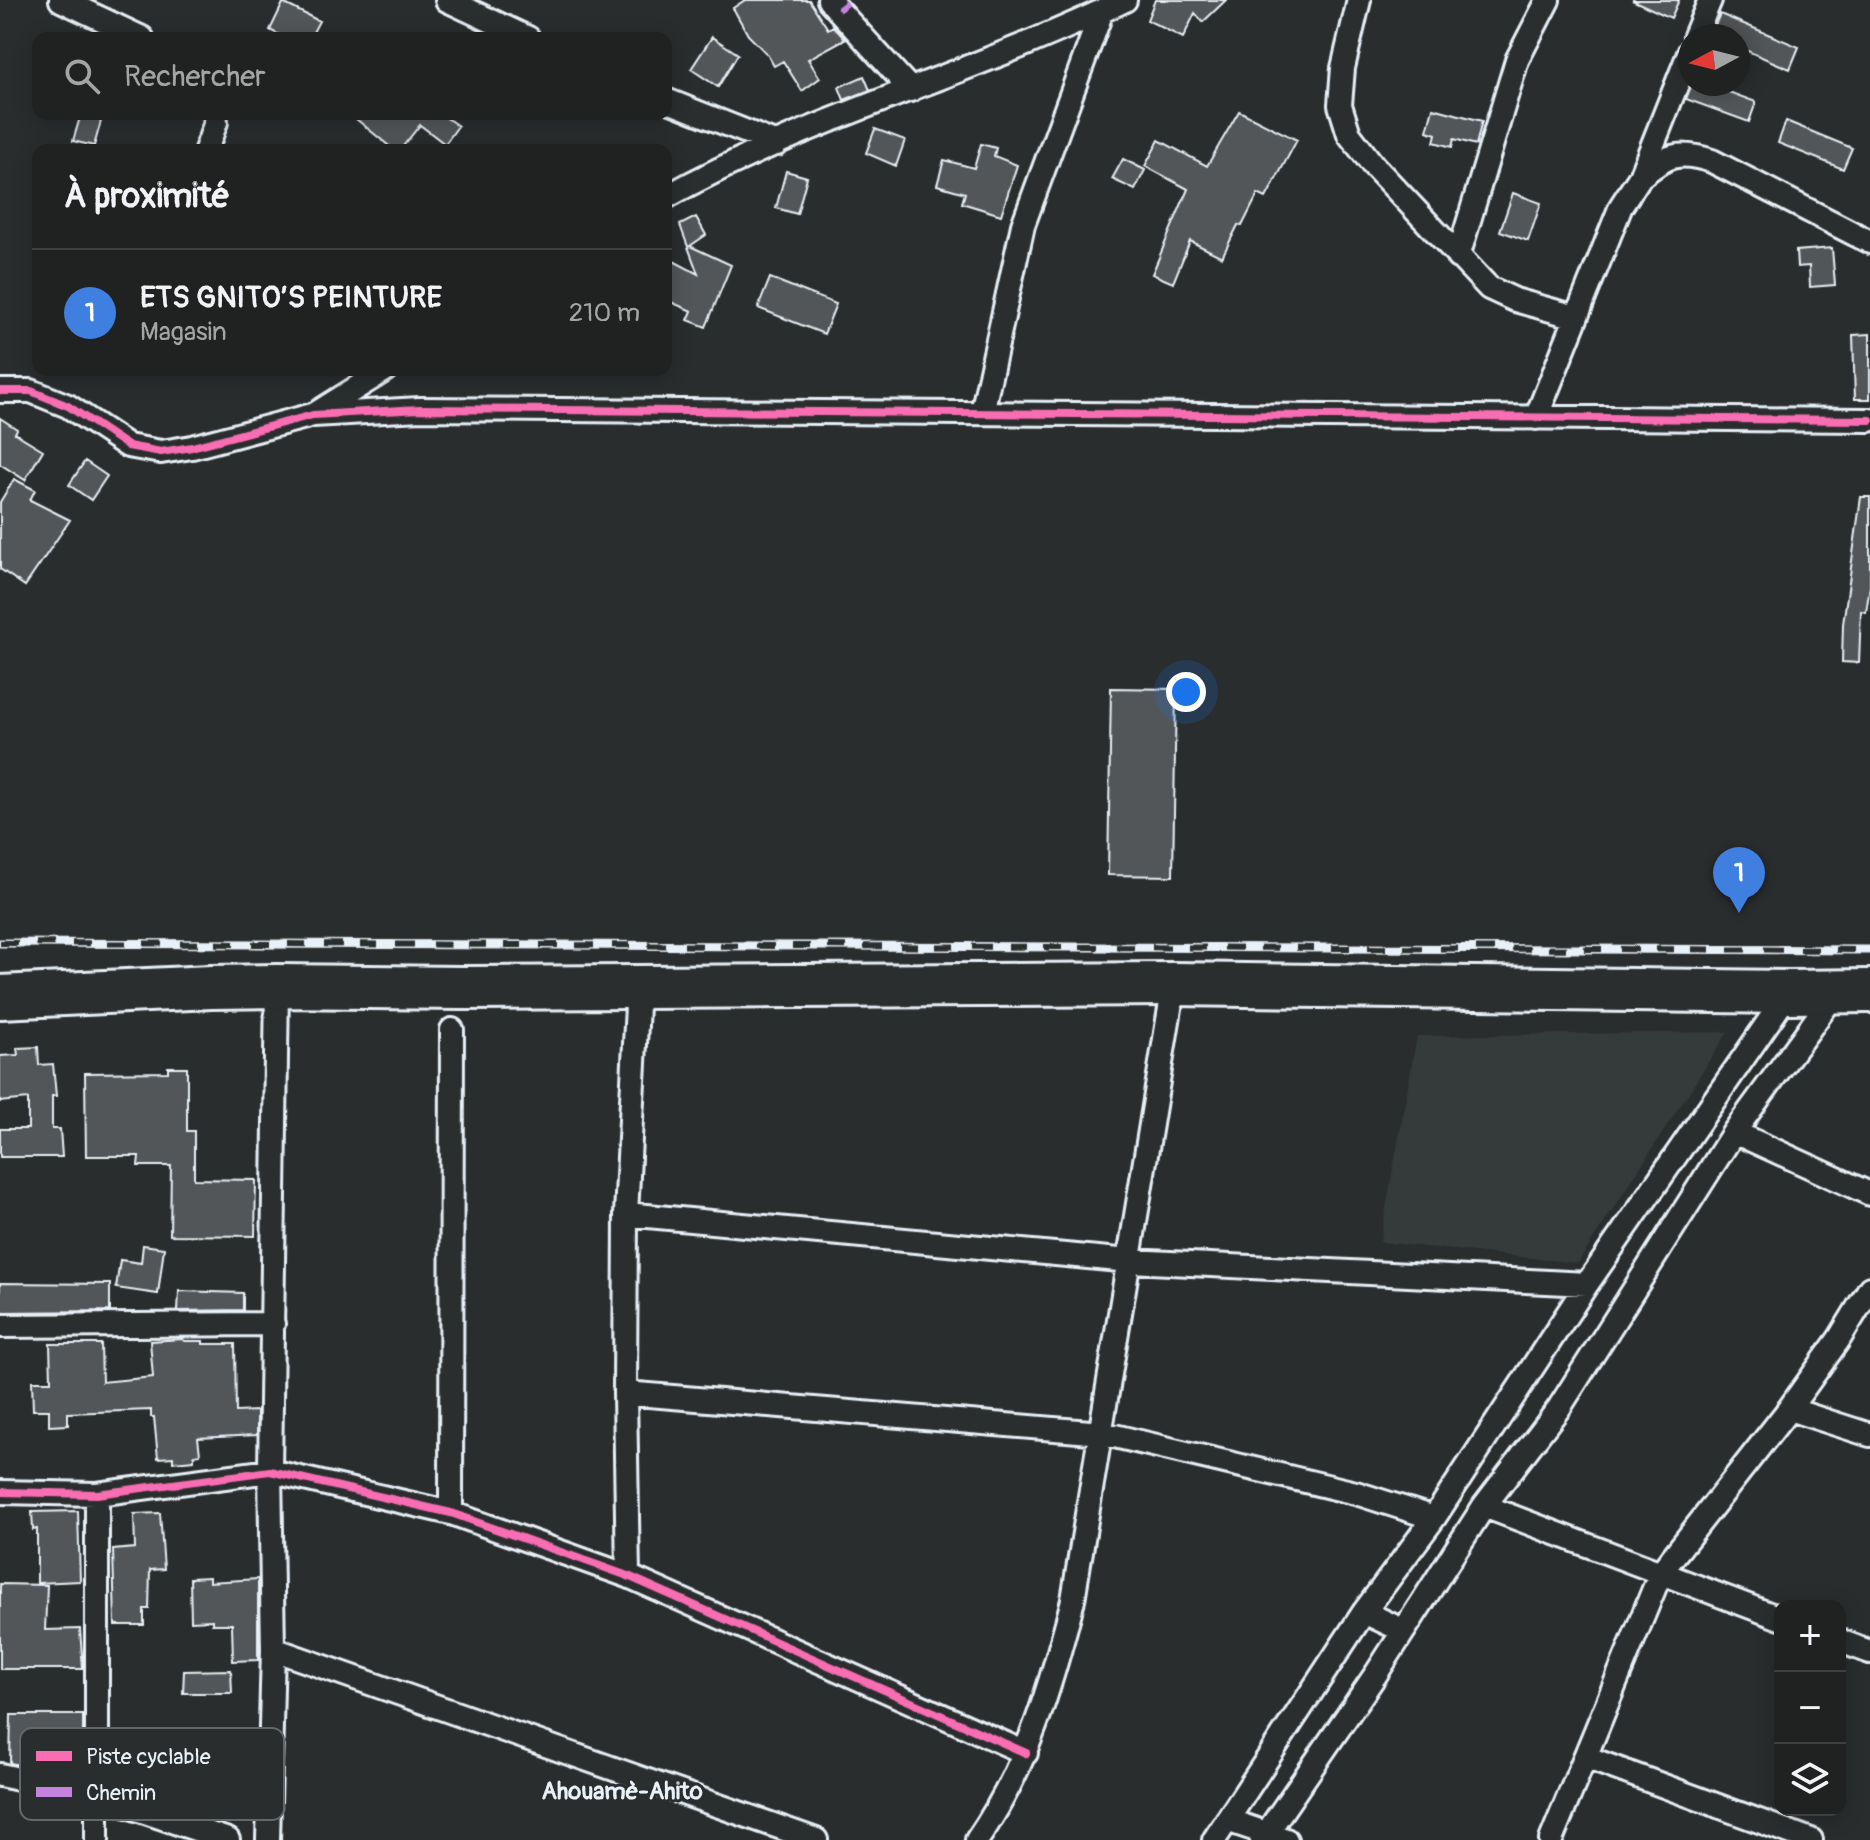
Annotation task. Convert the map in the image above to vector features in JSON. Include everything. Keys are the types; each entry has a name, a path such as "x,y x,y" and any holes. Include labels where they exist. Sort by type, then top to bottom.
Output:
{"highway":[{"path":"0,997 277,986 1174,984 1854,991"}],"street":[{"path":"61,0 129,32"},
{"path":"447,0 515,32"},
{"path":"829,0 911,90"},
{"path":"672,194 712,171 1006,53 1125,0"},
{"path":"1359,0 1343,68 1340,105 1349,134 1373,165 1489,288 1515,300 1576,317"},
{"path":"1458,257 1517,60 1548,0"},
{"path":"1700,24 1710,0"},
{"path":"982,413 1023,225 1102,11"},
{"path":"1536,418 1621,206 1640,177 1678,81"},
{"path":"672,102 777,144"},
{"path":"208,144 216,120"},
{"path":"1640,177 1660,161 1677,154 1695,156 1712,161 1870,242"},
{"path":"313,415 364,376"},
{"path":"0,391 31,391 68,406 128,446 161,452 192,447 313,415 420,409 1870,420"},
{"path":"977,1840 996,1813 1026,1753 1052,1679 1073,1600 1174,984"},
{"path":"271,1728 270,1471 277,986"},
{"path":"628,1576 626,1214 638,987"},
{"path":"1227,1820 1271,1838 1484,1506 1559,1408 1734,1132 1854,991"},
{"path":"1214,1840 1364,1612 1434,1518 1587,1284 1789,992"},
{"path":"451,1513 452,1030"},
{"path":"1734,1132 1870,1194"},
{"path":"626,1214 1130,1261 1587,1284"},
{"path":"1551,1840 1661,1572 1789,1409 1839,1339 1870,1288"},
{"path":"0,1326 273,1324"},
{"path":"625,1393 1102,1433 1356,1493 1434,1518"},
{"path":"1789,1409 1870,1435"},
{"path":"0,1492 97,1494 270,1471 451,1513 628,1576 1026,1753"},
{"path":"95,1728 97,1494"},
{"path":"1484,1506 1774,1616"},
{"path":"1364,1612 1402,1630"},
{"path":"1846,1643 1870,1652"},
{"path":"273,1649 816,1840"},
{"path":"1585,1757 1811,1840"},
{"path":"0,1775 20,1779"},
{"path":"96,1820 97,1840"},
{"path":"169,1820 228,1840"},
{"path":"268,1840 269,1820"}],"shaded area":[{"path":"1728,1032 1578,1263 1380,1242 1417,1036"}],"building":[{"path":"745,0 809,0 828,29 833,26 845,39 808,59 820,78 802,91 783,61 774,66 748,35 733,8"},
{"path":"1155,0 1226,0 1203,22 1195,13 1183,38 1147,20"},
{"path":"1632,0 1679,0 1671,18"},
{"path":"283,3 319,21 313,32 270,30"},
{"path":"1720,14 1744,24 1715,24"},
{"path":"1750,27 1799,47 1790,69 1750,52"},
{"path":"712,37 738,54 718,87 691,69"},
{"path":"864,76 870,90 844,100 839,87"},
{"path":"1687,96 1740,96 1756,102 1749,122 1686,99"},
{"path":"1433,108 1482,121 1476,145 1454,139 1452,147 1434,142 1436,134 1427,131"},
{"path":"1239,111 1297,140 1266,198 1258,194 1222,257 1190,241 1173,283 1152,274 1188,189 1145,166 1159,140 1207,166"},
{"path":"79,120 101,120 95,144 73,141"},
{"path":"357,120 450,120 458,126 445,144 420,125 405,144 387,144"},
{"path":"1786,121 1852,148 1843,169 1778,143"},
{"path":"875,129 905,140 896,166 866,153"},
{"path":"981,144 996,148 994,156 1017,165 1001,215 962,203 965,193 937,185 944,160 974,168"},
{"path":"1123,159 1145,170 1135,190 1112,179"},
{"path":"786,171 807,177 797,214 776,208"},
{"path":"1513,193 1541,203 1528,241 1500,231"},
{"path":"696,217 706,235 690,246 731,265 706,327 688,320 692,311 672,303 672,260 698,274 680,225"},
{"path":"1832,248 1835,285 1810,287 1809,266 1797,267 1796,251"},
{"path":"770,278 836,304 824,334 758,308"},
{"path":"1870,334 1870,399 1855,399 1853,335"},
{"path":"0,418 17,429 15,433 43,450 25,480 0,464"},
{"path":"85,461 107,476 91,500 69,485"},
{"path":"14,479 35,490 30,500 70,520 25,586 0,569 0,502"},
{"path":"1861,497 1870,497 1870,586 1866,612 1861,611 1859,663 1842,662 1843,624"},
{"path":"1111,688 1176,689 1173,876 1108,875"},
{"path":"38,1047 39,1065 53,1064 56,1096 52,1096 52,1129 60,1129 62,1157 0,1157 0,1129 28,1129 28,1099 0,1102 0,1056 18,1055 17,1048"},
{"path":"168,1067 187,1067 187,1131 194,1131 194,1179 256,1180 255,1236 170,1235 171,1166 138,1166 139,1156 86,1156 85,1073 168,1072"},
{"path":"143,1245 164,1248 158,1294 116,1288 120,1260 141,1263"},
{"path":"0,1283 110,1284 110,1311 0,1312"},
{"path":"179,1291 243,1293 243,1310 178,1311"},
{"path":"150,1341 203,1341 203,1344 235,1344 236,1412 257,1411 257,1435 198,1438 200,1454 194,1455 194,1460 173,1462 173,1457 158,1458 151,1410 68,1413 68,1425 49,1426 49,1410 33,1410 32,1381 51,1381 50,1344 101,1344 102,1382 153,1377"},
{"path":"78,1511 80,1581 37,1583 37,1529 33,1530 32,1512"},
{"path":"160,1513 164,1569 150,1570 149,1609 144,1609 144,1625 115,1625 113,1550 135,1548 134,1514"},
{"path":"209,1577 209,1582 258,1579 258,1660 233,1661 232,1624 212,1624 212,1620 191,1621 190,1578"},
{"path":"0,1584 47,1585 45,1630 80,1629 83,1669 0,1669"},
{"path":"231,1670 232,1693 183,1693 184,1671"},
{"path":"11,1715 83,1715 83,1728 20,1728 20,1765 10,1763"}],"railway":[{"path":"0,943 1870,950"}],"marked path":[{"path":"838,10 851,0"}],"cycle path":[{"path":"0,391 31,391 68,406 128,446 161,452 192,447 313,415 420,409 1870,420"},
{"path":"0,1492 97,1494 270,1471 451,1513 628,1576 1026,1753"}],"place":[{"name":"ETS GNITO’S PEINTURE","path":"1739,913"}],"district":[{"name":"Ahouamè-Ahito","path":"622,1791"}]}
